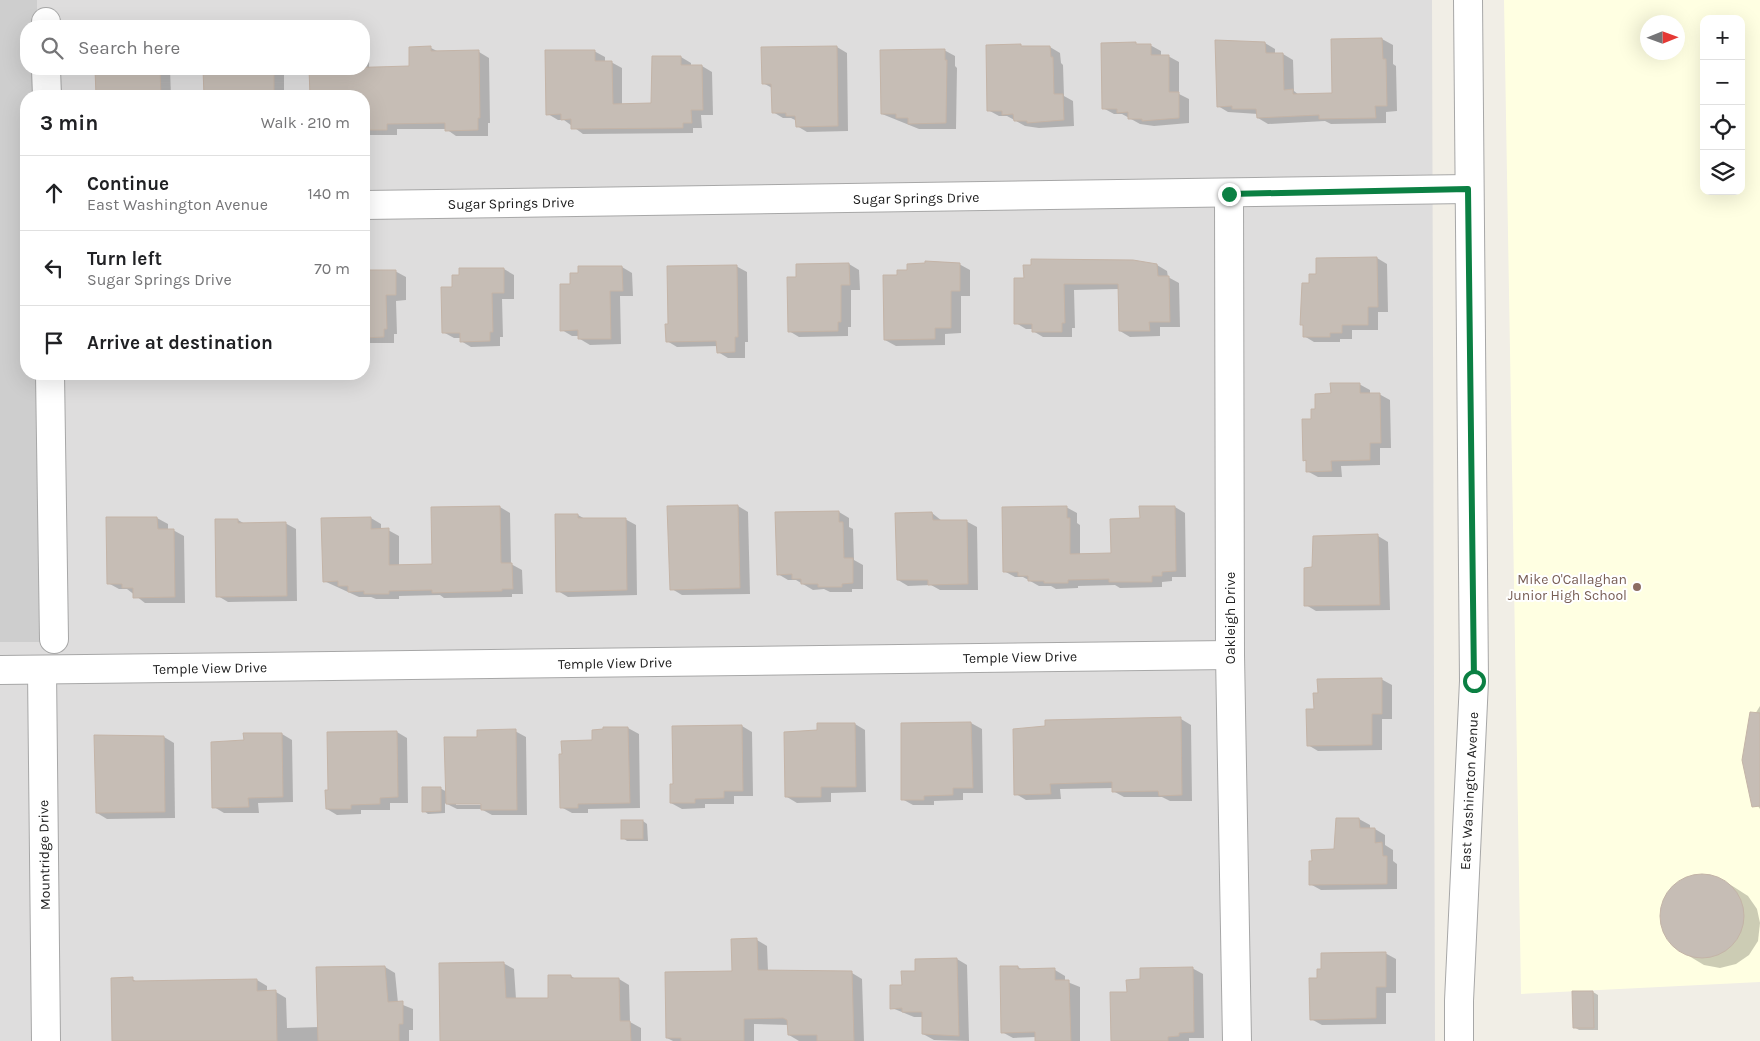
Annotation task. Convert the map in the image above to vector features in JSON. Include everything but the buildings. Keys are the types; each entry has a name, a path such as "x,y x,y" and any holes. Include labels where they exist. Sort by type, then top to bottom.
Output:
{"street":[{"name":"East Washington Avenue","path":"1459,1041 1459,1001 1474,681 1468,189 1468,0"},
{"path":"46,75 47,90"},
{"name":"Sugar Springs Drive","path":"370,204 1229,194 1468,189"},
{"name":"Oakleigh Drive","path":"1229,194 1230,655 1237,1041"},
{"path":"50,380 54,639"},
{"name":"Temple View Drive","path":"0,670 1230,655"},
{"name":"Mountridge Drive","path":"42,670 46,1041"}],"shaded area":[{"path":"0,0 1432,0 1435,1041 0,1041"},
{"path":"0,0 37,0 37,20 20,20 20,75 38,75 38,90 20,90 20,380 42,380 46,642 0,642"},
{"name":"Mike O'Callaghan Junior High School","path":"1504,0 1760,0 1760,982 1521,994"}],"place":[{"name":"Mike O'Callaghan Junior High School","path":"1637,587"}],"route":[{"path":"1229,194 1468,189 1474,681"}]}
